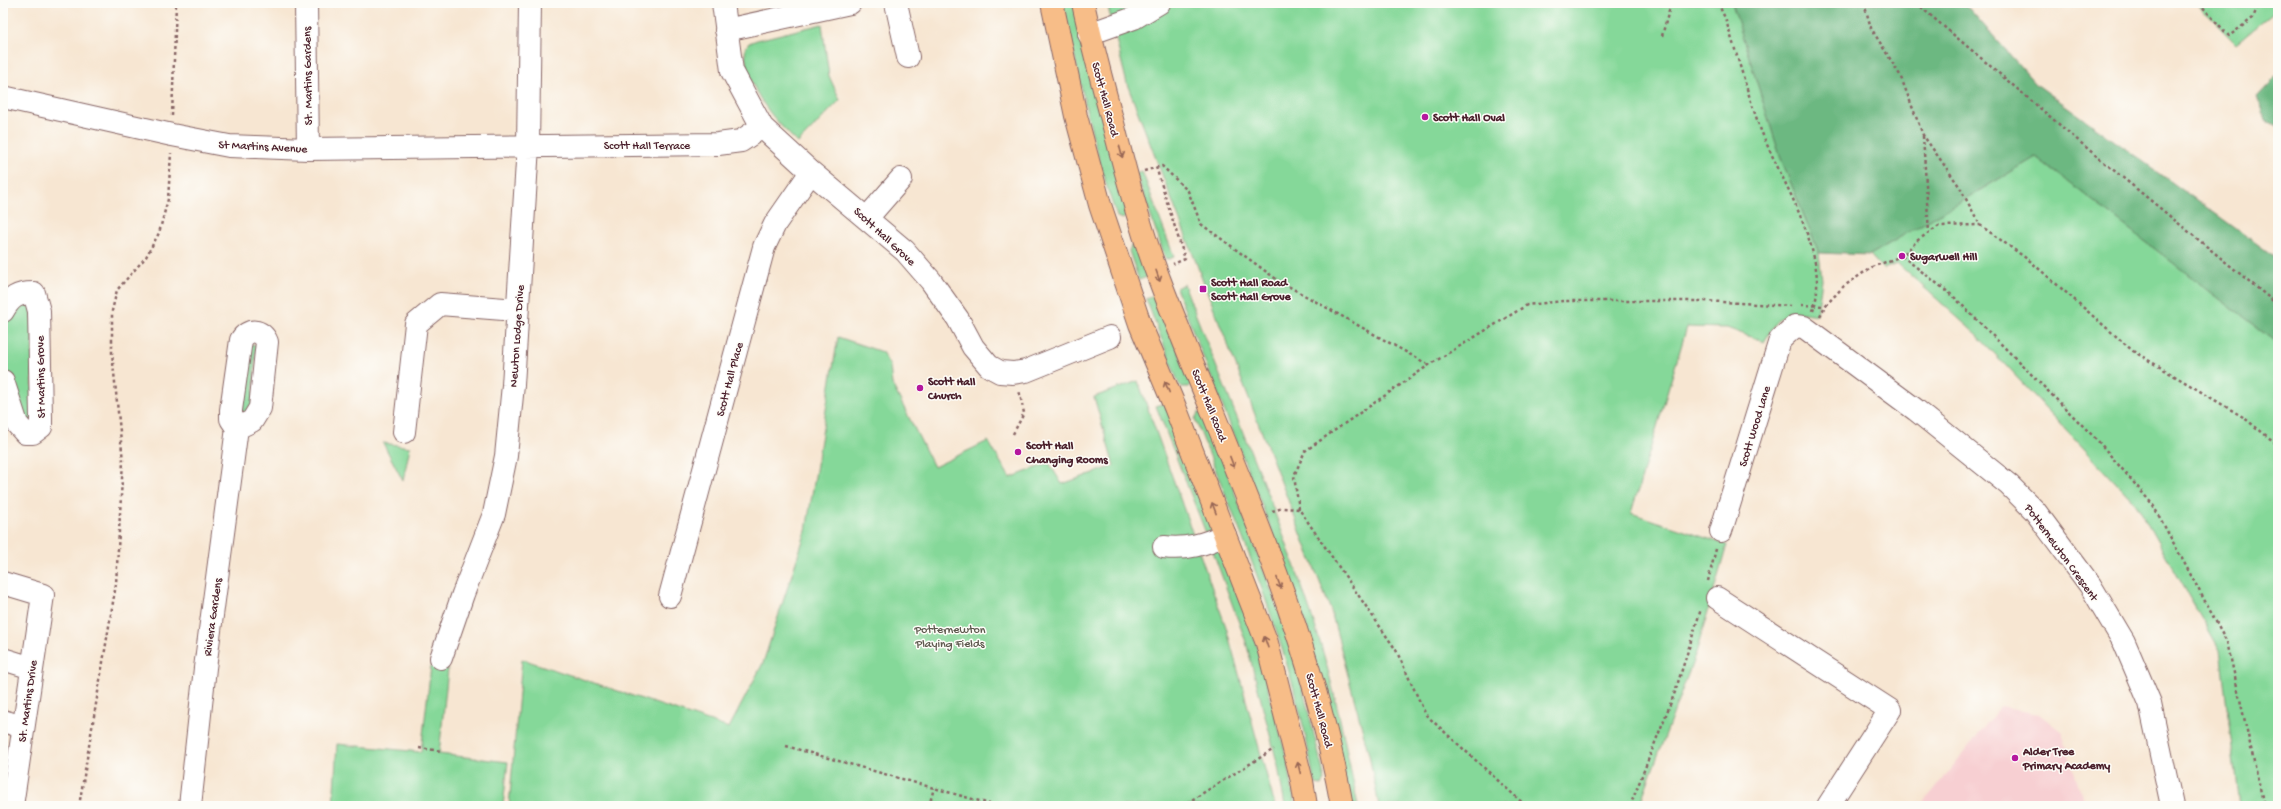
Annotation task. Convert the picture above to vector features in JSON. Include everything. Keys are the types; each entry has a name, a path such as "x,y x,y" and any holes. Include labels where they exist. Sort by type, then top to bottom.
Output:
{"highway":[{"path":"1052,3 1076,116 1112,238 1140,324 1175,407 1267,643 1306,804 1341,800"},
{"name":"Scott Hall Road","path":"1083,3 1089,34 1142,228 1162,287 1206,395 1298,632 1335,765 1341,800"},
{"path":"1112,238 1142,228"},
{"path":"1175,407 1206,395"}],"street":[{"name":"St. Martins Gardens","path":"306,3 308,149"},
{"name":"Newton Lodge Drive","path":"441,658 463,594 494,514 506,456 528,146 530,3"},
{"name":"Scott Hall Grove","path":"723,3 732,71 762,127 811,172 905,251 930,281 958,319 979,356 989,366 1000,372 1013,373 1026,371 1110,337"},
{"path":"726,30 850,3"},
{"path":"896,3 908,57"},
{"path":"1089,34 1134,18 1159,3"},
{"name":"St Martins Avenue","path":"3,97 172,135 229,146 308,149 528,146"},
{"name":"Scott Hall Terrace","path":"528,146 718,144 741,141 762,127"},
{"name":"Scott Hall Place","path":"670,596 764,247 775,224 811,172"},
{"path":"867,218 901,179"},
{"name":"St Martins Grove","path":"3,311 9,300 20,293 34,293 39,311 41,427 33,433 25,433 16,424 3,381"},
{"path":"404,432 416,324 440,304 517,310"},
{"name":"Scott Wood Lane","path":"1721,531 1780,340 1804,329"},
{"name":"Potternewton Crescent","path":"1804,329 1916,410 2003,480 2035,511 2090,585 2124,642 2150,703 2172,806"},
{"name":"Riviera Gardens","path":"190,806 205,668 237,428"},
{"path":"1164,547 1180,549 1206,543 1225,535"},
{"name":"St. Martins Drive","path":"3,583 43,595 32,668 13,724 9,797"},
{"path":"1708,598 1890,710 1828,806"},
{"path":"3,659 32,668"}],"path":[{"path":"79,806 116,584 123,461 112,353 112,311 117,290 146,257 165,215 168,199 172,135 176,3"},
{"path":"1662,36 1672,3"},
{"path":"1718,3 1725,18 1760,128 1800,216 1817,265 1818,292 1804,329"},
{"path":"1864,3 1871,28 1900,75 1923,135 1959,186 1980,225 2030,260 2133,351 2243,417 2278,445"},
{"path":"1916,3 2094,154 2278,305"},
{"path":"2199,3 2229,36 2253,18 2259,3"},
{"path":"1923,135 1929,233"},
{"path":"1127,176 1162,166 1188,191 1201,224 1279,281 1429,365"},
{"path":"1156,168 1185,260 1169,266"},
{"path":"1804,329 1844,286 1872,267 1902,256 1918,240 1939,226 1980,225"},
{"path":"1902,256 1958,302 2098,441 2153,505 2226,642 2264,806"},
{"path":"1526,806 1426,715 1396,650 1299,509 1294,476 1306,451 1429,365 1527,305 1564,301 1705,301 1782,306 1825,306"},
{"path":"1013,373 1024,413 1013,434"},
{"path":"1254,518 1283,508 1299,509"},
{"path":"1630,806 1675,692 1708,598 1721,531"},
{"path":"1182,806 1291,738"},
{"path":"786,746 997,806"},
{"path":"419,748 442,751"},
{"path":"929,806 934,788"}],"shaded area":[{"name":"Alder Tree Primary Academy","path":"2000,707 2039,714 2062,732 2085,806 1921,806"}],"green space":[{"path":"1063,3 1074,3 1128,214 1123,219 1117,217 1100,164"},
{"path":"1107,3 1732,3 1780,156 1819,253 1822,280 1817,315 1797,313 1784,316 1775,325 1764,342 1727,328 1687,327 1631,513 1727,545 1696,653 1639,806 1379,806 1369,755 1331,611 1127,84"},
{"path":"1732,3 1964,3 2036,84 2278,259 2278,344 2036,157 1870,255 1819,253 1780,156"},
{"path":"2196,3 2278,3 2278,9 2236,44"},
{"path":"822,24 829,76 840,100 798,143 778,123 755,89 746,63 745,49 749,43 757,40"},
{"path":"2278,75 2278,126 2265,120 2257,97"},
{"path":"2036,157 2278,344 2278,806 2239,806 2220,650 2137,505 1977,335 1898,264 1883,269 1870,255"},
{"path":"1142,171 1174,257 1166,260 1136,173"},
{"path":"1131,246 1139,246 1150,276 1139,280 1129,251"},
{"path":"1184,284 1269,497 1301,583 1322,648 1334,693 1358,806 1351,806 1308,631 1285,564 1176,288"},
{"path":"1157,295 1191,384 1189,387 1182,387 1179,384 1146,299"},
{"path":"32,303 33,425 24,423 3,373 3,320 14,305"},
{"name":"Potternewton Playing Fields","path":"838,337 882,352 890,366 892,384 934,467 988,441 1010,478 1049,463 1062,484 1114,466 1094,397 1138,381 1226,627 1275,806 509,806 522,659 729,728 763,663 806,531"},
{"path":"250,344 256,345 253,402 246,412 241,412"},
{"path":"1165,403 1215,529 1206,533 1156,406"},
{"path":"1198,413 1205,413 1293,649 1325,780 1322,785 1316,784 1314,781 1294,688 1280,642 1265,597 1231,507 1195,419"},
{"path":"383,443 410,447 403,481"},
{"path":"1221,546 1254,637 1288,762 1295,806 1285,806 1278,766 1246,642 1212,549"},
{"path":"431,666 448,669 439,754 508,762 503,806 333,806 337,744 421,752"}],"place":[{"name":"Scott Hall Oval","path":"1425,117"},
{"name":"Sugarwell Hill","path":"1902,256"},
{"name":"Scott Hall Road Scott Hall Grove","path":"1203,289"},
{"name":"Scott Hall Church","path":"920,388"},
{"name":"Scott Hall Changing Rooms","path":"1018,452"},
{"name":"Alder Tree Primary Academy","path":"2015,758"}]}
